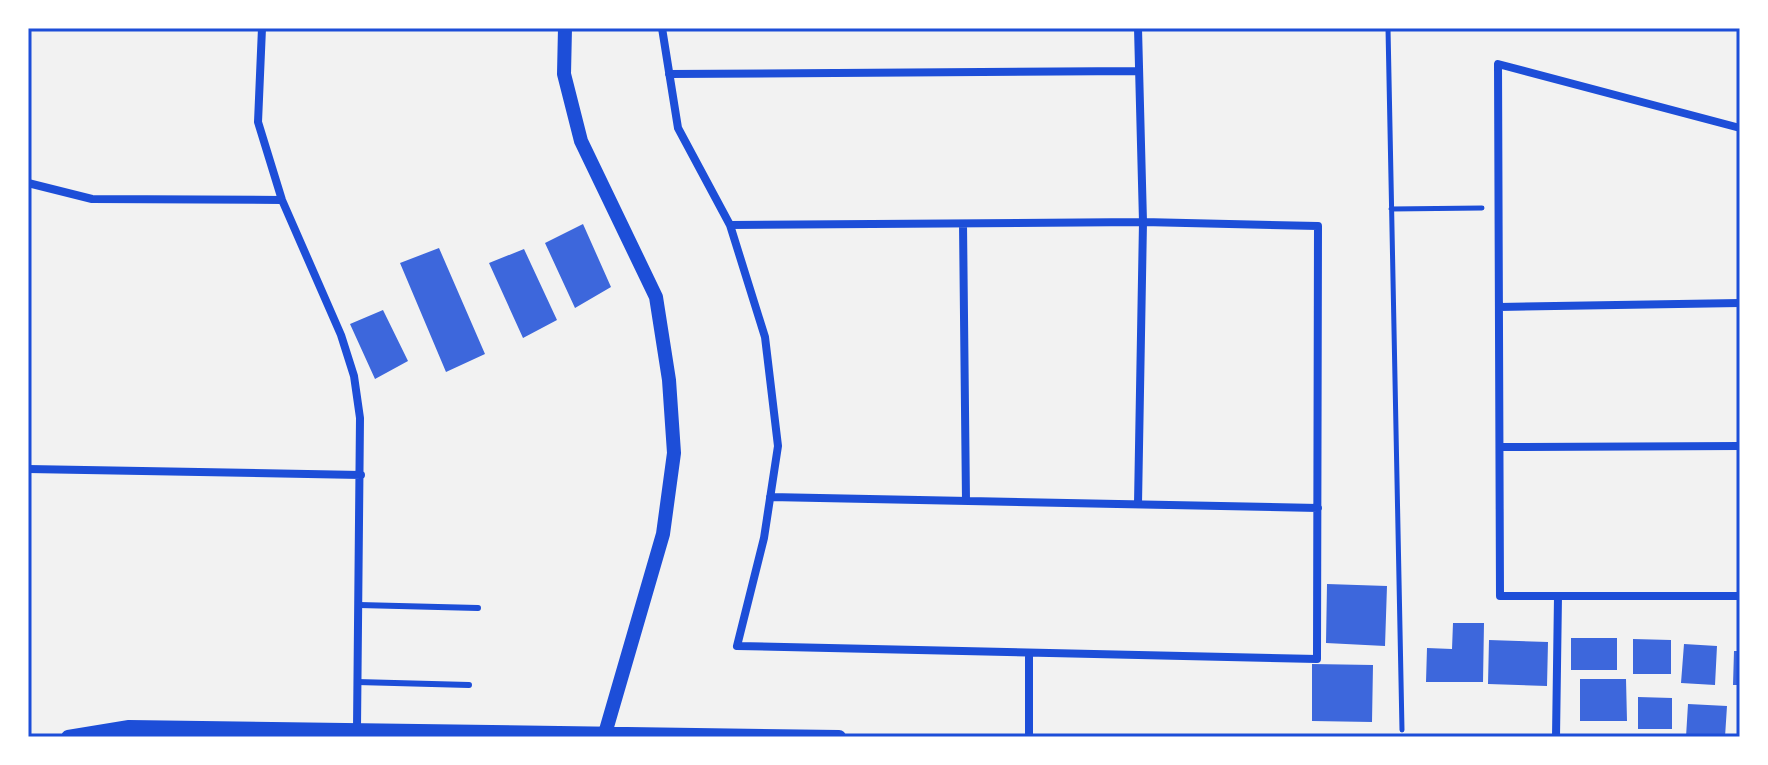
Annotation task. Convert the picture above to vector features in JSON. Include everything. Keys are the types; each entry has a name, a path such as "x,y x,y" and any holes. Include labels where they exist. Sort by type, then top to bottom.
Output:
{"street":[{"path":"262,28 258,122 282,200 341,335 354,376 360,418 357,728"},
{"path":"565,28 564,74 581,141 656,297 669,380 674,453 663,534 604,735"},
{"path":"662,28 678,128 730,225 765,337 778,446 764,538 737,646 1317,659 1318,226 1143,222 730,225"},
{"path":"1138,28 1143,222 1138,504"},
{"path":"1740,128 1498,64 1500,596 1740,596"},
{"path":"669,74 1138,71"},
{"path":"28,183 92,199 282,200"},
{"path":"963,224 966,501"},
{"path":"1499,307 1740,303"},
{"path":"1500,447 1740,446"},
{"path":"28,469 361,475"},
{"path":"770,497 1318,508"},
{"path":"1556,737 1558,596"},
{"path":"1029,653 1029,737"},
{"path":"68,737 129,727 839,737"}],"lane":[{"path":"359,605 478,608"},
{"path":"357,682 469,685"}],"path":[{"path":"1388,28 1402,730"},
{"path":"1391,209 1499,208"}],"building":[{"path":"583,224 611,287 575,308 545,243"},
{"path":"439,248 485,354 446,372 400,263"},
{"path":"524,249 557,320 523,338 489,263"},
{"path":"383,310 408,361 375,379 350,324"},
{"path":"1327,584 1387,586 1385,646 1326,643"},
{"path":"1453,623 1484,623 1483,682 1426,682 1427,648 1452,649"},
{"path":"1571,638 1617,638 1617,670 1571,670"},
{"path":"1633,639 1671,640 1671,674 1633,674"},
{"path":"1489,640 1548,642 1547,686 1488,684"},
{"path":"1684,644 1717,646 1715,685 1681,683"},
{"path":"1734,651 1740,651 1740,685 1733,685"},
{"path":"1312,664 1373,665 1372,722 1312,721"},
{"path":"1580,679 1626,679 1627,721 1580,721"},
{"path":"1638,697 1672,698 1672,729 1638,729"},
{"path":"1688,704 1727,706 1725,737 1686,737"}]}
